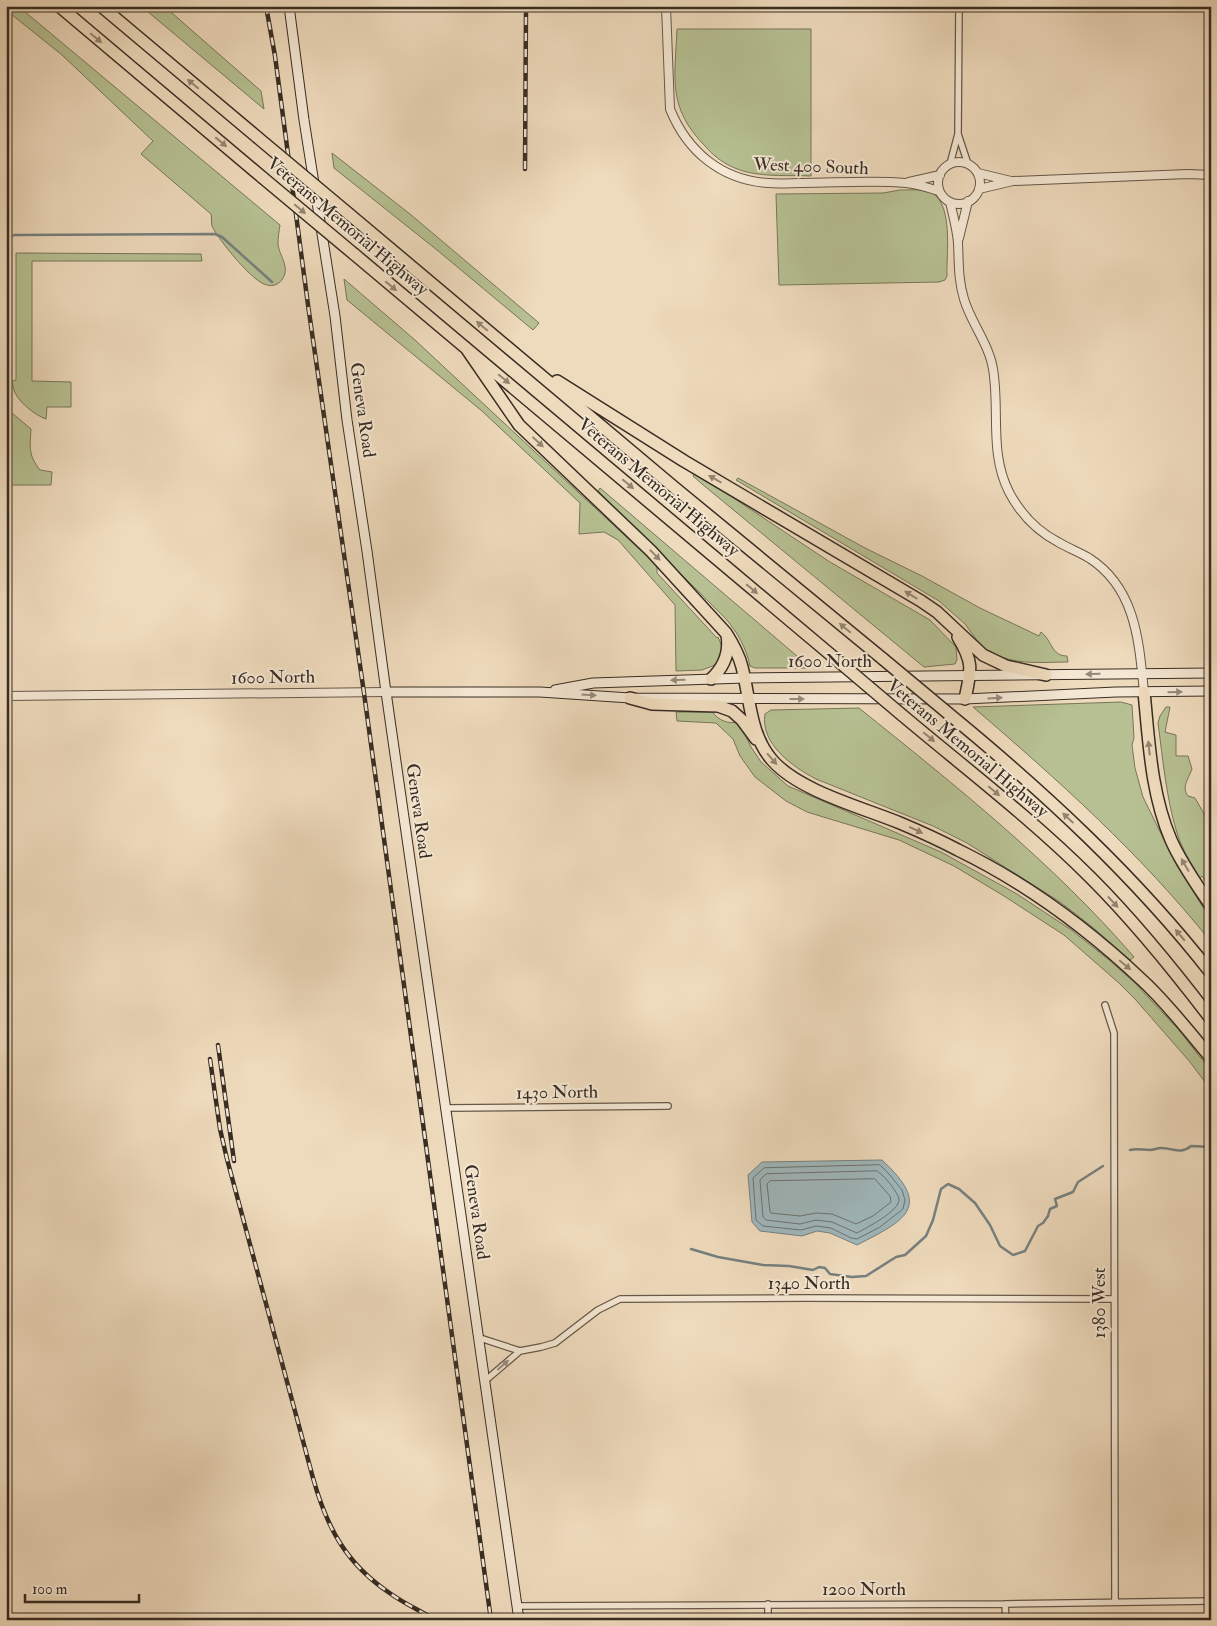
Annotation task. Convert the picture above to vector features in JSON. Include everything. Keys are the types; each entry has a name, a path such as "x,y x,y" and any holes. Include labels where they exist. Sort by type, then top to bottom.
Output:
{"highway":[{"name":"Veterans Memorial Highway","path":"59,6 1018,811 1091,878 1148,940 1211,1019"},
{"name":"Veterans Memorial Highway","path":"101,6 520,358 949,714 1048,800 1110,858 1163,916 1211,973"},
{"path":"466,348 519,425 652,551 726,633 739,656 759,744"},
{"path":"520,358 684,461 921,601 937,612 983,656 1006,666 1046,675"},
{"path":"950,625 970,659 970,676 965,699"},
{"path":"711,679 725,662 728,643 726,633"},
{"path":"1144,692 1150,753 1162,817 1171,841 1211,906"},
{"path":"630,698 652,704 718,706 732,711 742,720 771,760 786,774 821,792 902,823 960,851 1032,892 1081,928 1144,982 1211,1058"}],"main road":[{"name":"Geneva Road","path":"289,6 335,316 347,420 368,551 386,692 519,1620"},
{"name":"1600 North","path":"540,692 593,683 745,678 1211,673"},
{"name":"1600 North","path":"386,692 540,692 630,698 965,699 1211,691"}],"street":[{"name":"West 400 South","path":"666,6 670,109 685,137 697,153 725,173 754,182 768,184 907,183 940,190"},
{"path":"950,164 958,134 959,6"},
{"path":"958,134 968,164"},
{"path":"978,173 979,189 968,202 958,204 950,202 943,197 938,182 944,168 950,164 961,162 968,164 978,173 1013,181"},
{"path":"979,189 1013,181 1188,174 1211,175"},
{"name":"West 400 South","path":"907,183 940,175"},
{"path":"950,202 958,241 959,281 964,301 983,340 992,366 997,450 1001,471 1008,491 1021,511 1040,530 1090,559 1120,589 1132,613 1136,628 1144,692"},
{"path":"958,241 968,202"},
{"name":"1600 North","path":"6,696 386,692"},
{"name":"1380 West","path":"1105,1005 1114,1033 1115,1602"},
{"name":"1430 North","path":"446,1108 668,1106"},
{"name":"1340 North","path":"520,1351 555,1343 598,1310 620,1300 1113,1300"},
{"path":"480,1338 520,1351"},
{"path":"486,1380 520,1351"},
{"name":"1200 North","path":"517,1606 1005,1604 1211,1601"},
{"path":"768,1604 768,1620"},
{"path":"1005,1604 1006,1620"}],"green space":[{"path":"6,6 18,6 280,225 278,244 285,265 285,274 280,282 269,286 253,277 245,269 228,250 212,226 211,214 141,154 153,141 62,55 6,10"},
{"path":"141,6 164,6 261,91 264,109"},
{"path":"677,29 811,29 811,176 755,174 729,165 709,151 693,132 684,118 679,105 675,78"},
{"path":"332,153 410,214 539,323 533,330 334,168"},
{"path":"900,190 927,191 936,196 942,204 948,242 947,276 945,280 939,282 779,285 776,194 883,193"},
{"path":"16,253 201,254 202,261 32,261 32,381 71,382 71,407 47,407 46,419 33,412 21,401 15,393 12,381 16,380"},
{"path":"344,279 415,340 652,561 657,567 657,573 718,637 723,649 716,667 715,665 702,670 676,671 675,605 618,540 604,532 579,534 580,503 482,411 347,300"},
{"path":"6,408 31,429 30,446 33,460 40,470 52,472 51,485 6,485"},
{"path":"694,474 830,562 930,620 956,647 957,660 955,664 924,667 702,484 693,476"},
{"path":"738,478 865,548 922,576 980,608 1039,636 1041,632 1055,651 1067,656 1068,662 1018,661 999,656 990,651 989,653 965,624 939,601 736,480"},
{"path":"600,488 811,668 755,668 750,666 741,641 726,619 598,491"},
{"path":"1121,702 1132,705 1134,738 1132,745 1135,768 1143,797 1177,866 1211,920 1211,942 1156,878 1098,819 973,707"},
{"path":"1166,707 1170,707 1165,732 1176,735 1176,756 1188,756 1192,769 1186,782 1186,793 1188,796 1195,798 1211,826 1211,889 1202,876 1200,878 1187,856 1173,819 1165,778 1158,723"},
{"path":"859,708 967,796 1037,857 1134,957 1130,960 1060,902 967,843 933,826 807,774 788,761 773,745 765,725 765,714 771,710"},
{"path":"676,712 712,712 724,721 731,723 739,722 751,747 761,762 788,786 941,852 1017,894 1070,929 1134,982 1178,1029 1211,1071 1211,1090 1190,1062 1135,999 1064,935 954,866 899,840 807,812 786,801 755,777 740,756 733,739 716,723 677,721"}],"water":[{"path":"882,1160 898,1176 906,1190 909,1201 907,1211 900,1220 889,1228 857,1245 830,1233 817,1231 802,1236 760,1231 752,1222 748,1175 762,1162"}],"waterway":[{"path":"6,239 14,235 215,234 222,237 272,282"},
{"path":"1130,1150 1161,1148 1180,1151 1191,1146 1211,1147"},
{"path":"691,1249 718,1257 763,1265 789,1266 813,1270 819,1267 825,1268 830,1274 852,1277 866,1276 896,1257 905,1255 926,1236 933,1220 941,1189 948,1184 959,1189 975,1203 990,1225 1000,1246 1013,1255 1025,1251 1038,1226 1048,1216 1050,1209 1057,1206 1055,1199 1073,1192 1078,1182 1103,1166"}],"railway":[{"path":"266,6 275,56 308,305 364,693 491,1620"},
{"path":"525,169 526,6"},
{"path":"218,1045 234,1161"},
{"path":"210,1059 220,1129 227,1159 313,1478 325,1513 340,1544 362,1570 391,1594 435,1620"}]}
